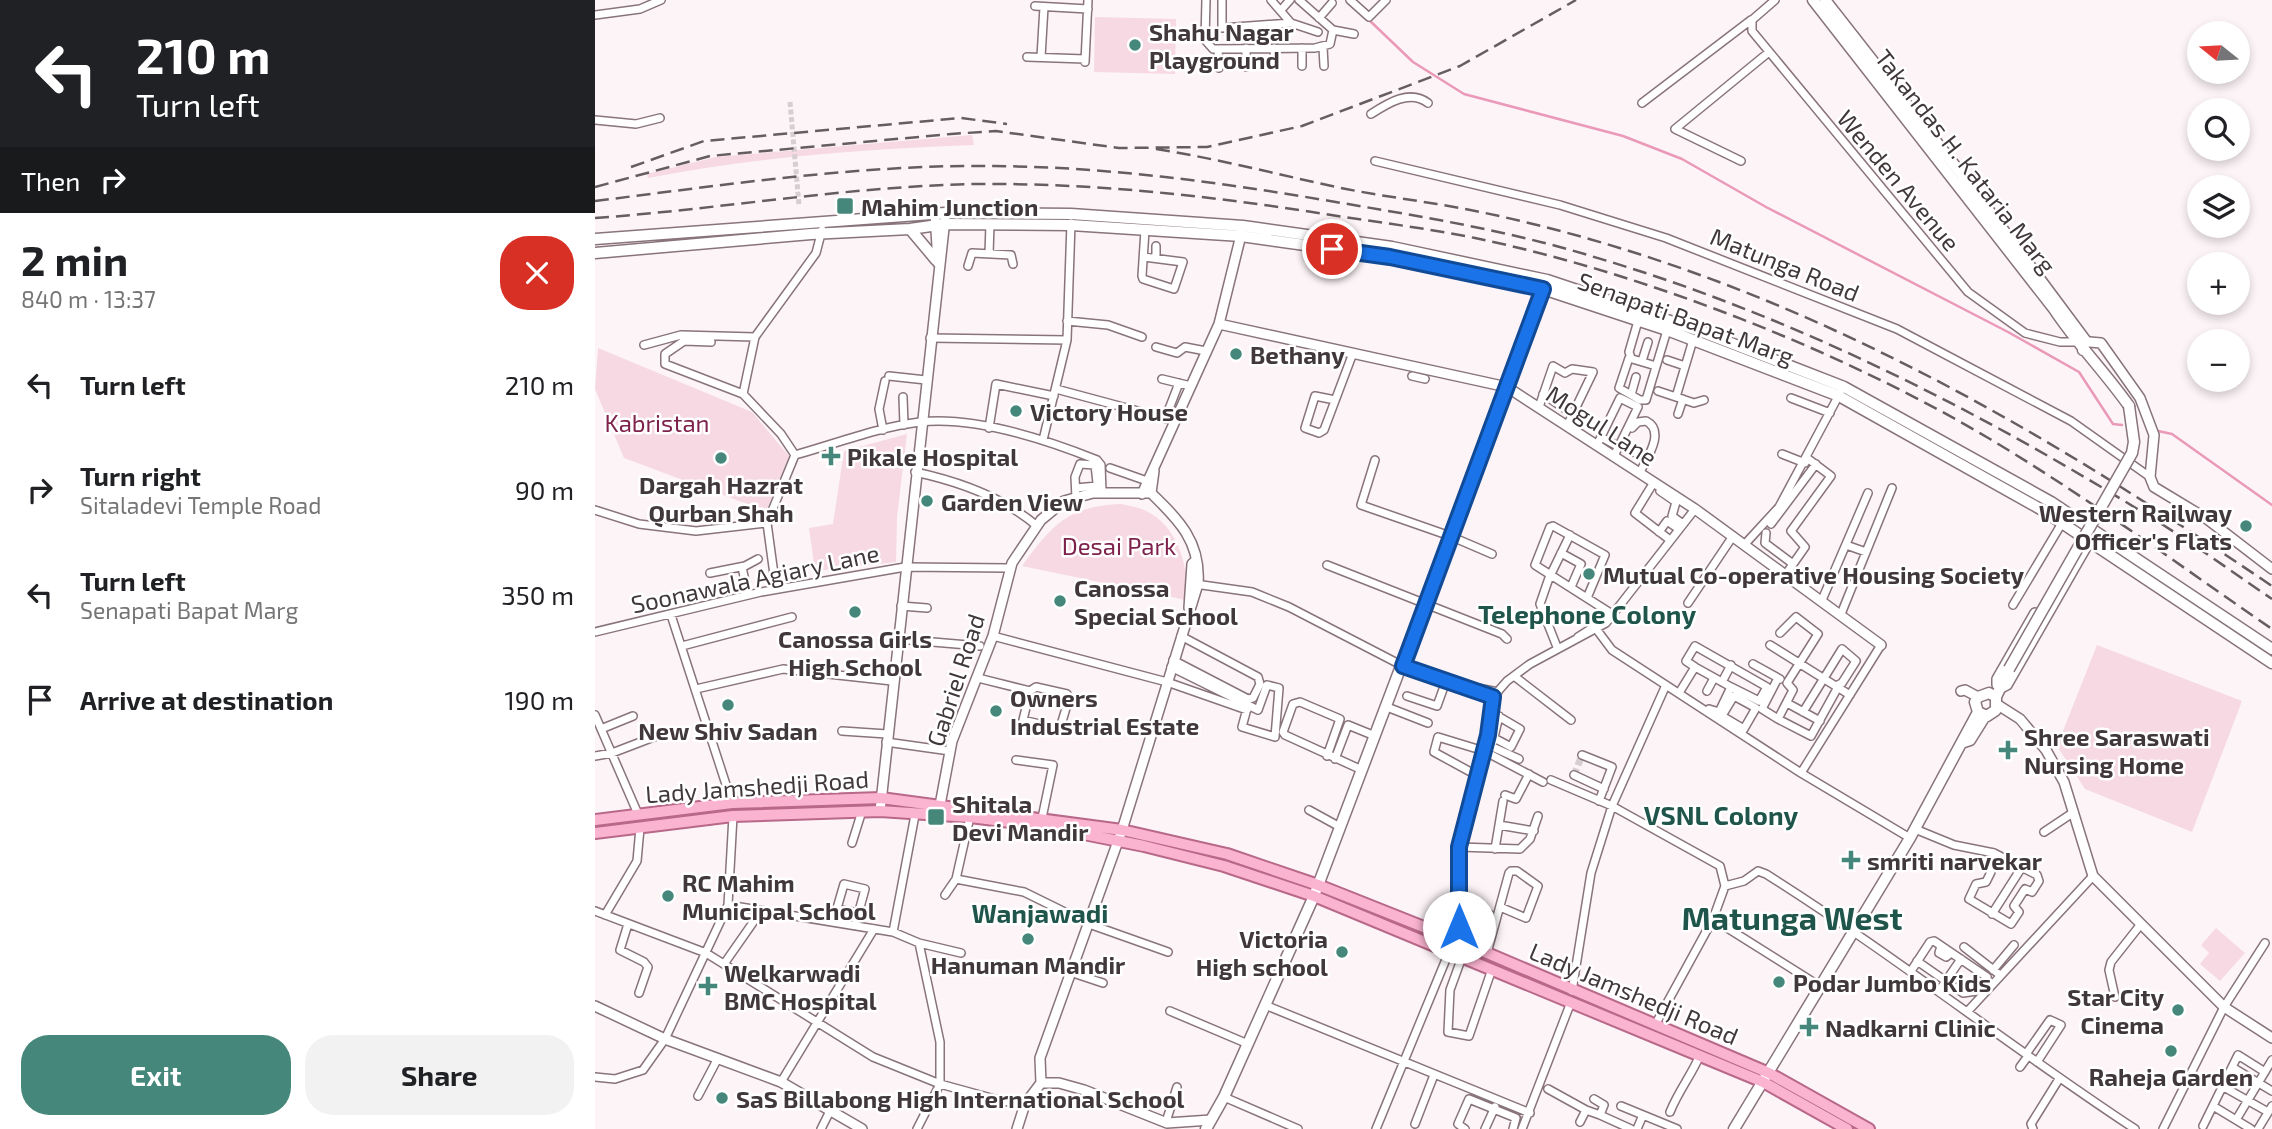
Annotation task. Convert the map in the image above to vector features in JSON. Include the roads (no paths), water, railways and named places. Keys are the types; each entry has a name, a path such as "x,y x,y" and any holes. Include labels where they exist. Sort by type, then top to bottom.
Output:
{"main road":[{"name":"Takandas H. Kataria Marg","path":"1813,0 1998,229"},
{"name":"Takandas H. Kataria Marg","path":"1825,0 2129,406 2133,428 2132,453 1999,691"},
{"name":"Senapati Bapat Marg","path":"595,253 821,228 910,229 940,219 990,224 1008,219"},
{"name":"Senapati Bapat Marg","path":"595,239 940,219 1071,219 1242,231 1293,238 1353,247 1545,285 1669,326 1842,391 2068,513 2250,634 2271,657"},
{"name":"Senapati Bapat Marg","path":"1071,219 1151,236 1242,231"},
{"path":"910,229 937,262"},
{"name":"Senapati Bapat Marg","path":"1545,285 1638,321 1669,326 1693,340 1718,344"},
{"path":"1208,1124 1224,1097 1314,897 1545,285"},
{"name":"Senapati Bapat Marg","path":"1842,391 2062,523 2243,644 2271,657"},
{"path":"2162,590 2169,581"},
{"path":"2243,644 2250,634"},
{"path":"1734,1129 1913,834 1964,741 1970,740 1979,707 1999,691"},
{"path":"1979,707 1999,691"},
{"name":"Lady Jamshedji Road","path":"595,820 732,803 881,798 1042,818 1227,854 1318,885 1487,953 1700,1055 1766,1077 1847,1129"},
{"name":"Lady Jamshedji Road","path":"595,833 733,816 880,811 970,817 1120,835 1224,866 1314,897 1492,969 1655,1025 1869,1129"}],"street":[{"path":"595,15 640,9 661,0"},
{"path":"1206,0 1205,40 1208,46 1218,49 1323,47 1333,39 1333,30"},
{"path":"1222,0 1220,25 1224,29 1291,23 1318,32"},
{"path":"1271,0 1291,23"},
{"path":"1281,10 1290,0"},
{"path":"1299,0 1333,30 1354,34"},
{"path":"1350,0 1369,17 1386,0"},
{"path":"1642,103 1775,0"},
{"path":"1319,18 1332,3"},
{"path":"1027,57 1085,60 1088,4 1040,6 1041,57"},
{"path":"1205,12 1221,13"},
{"name":"Wenden Avenue","path":"1752,20 1752,31 1968,292 2025,333 2081,344"},
{"path":"1261,34 1261,48"},
{"path":"1323,47 1324,66"},
{"path":"1246,48 1246,67"},
{"path":"1274,48 1275,66"},
{"path":"1302,48 1302,66"},
{"path":"1218,49 1219,68"},
{"path":"1741,161 1675,129 1769,52"},
{"path":"1371,114 1406,97 1416,96 1428,103"},
{"path":"595,120 636,124 660,118"},
{"name":"Matunga Road","path":"1375,161 1560,205 1666,238 1897,328 2071,421 2150,477"},
{"path":"880,811 926,380 940,219"},
{"path":"1043,440 1067,340 1071,219"},
{"path":"989,254 990,224"},
{"path":"743,394 755,337 816,253 821,228"},
{"path":"1148,494 1154,471 1219,324 1242,231"},
{"path":"1144,257 1183,262 1174,289 1143,279 1144,257 1151,236"},
{"path":"1151,236 1156,258"},
{"path":"968,266 970,253 1011,255 1013,264"},
{"path":"1067,321 1108,325 1142,337"},
{"path":"1630,358 1629,352 1638,321"},
{"name":"Mogul Lane","path":"1219,324 1507,387 1567,426 1619,452 1653,484 1745,544 1881,645"},
{"path":"1630,358 1626,360 1619,387 1646,400 1669,326"},
{"path":"644,345 681,335 755,337"},
{"path":"930,338 1067,340"},
{"path":"1678,414 1685,366 1693,340"},
{"path":"711,342 684,341 665,354 666,364 743,394 753,409 781,434 795,455"},
{"path":"1642,361 1648,342"},
{"path":"2081,344 2101,343 2140,398 2154,435 2150,477 2154,487 2207,519 2272,569"},
{"path":"1156,347 1177,353 1185,347 1206,351"},
{"path":"1335,400 1315,396 1305,428 1321,432 1335,400 1353,353"},
{"path":"1630,358 1656,366"},
{"path":"1667,360 1685,366"},
{"path":"1539,407 1553,366 1562,373 1572,369 1593,372 1567,426"},
{"path":"1412,376 1425,379"},
{"path":"1631,395 1636,377"},
{"path":"883,430 879,415 887,378 926,380"},
{"path":"1162,379 1191,386"},
{"path":"1167,414 1179,383"},
{"path":"989,428 996,384 1055,393 1175,421"},
{"path":"882,392 891,391"},
{"path":"1658,391 1697,403 1704,400"},
{"path":"1745,544 1779,507 1842,391"},
{"path":"1543,394 1573,414"},
{"path":"903,397 904,425"},
{"path":"1599,441 1623,398 1639,408 1619,452"},
{"path":"1791,398 1830,413"},
{"path":"795,455 921,422 989,428 1043,440 1100,462 1101,490"},
{"path":"1619,452 1638,422 1651,423 1656,437 1640,472"},
{"path":"1619,452 1646,458"},
{"path":"1782,454 1816,464 1831,476 1791,531 1804,547 1786,574"},
{"path":"776,589 767,523 795,455"},
{"path":"1375,460 1361,505 1367,511 1450,536 1492,554"},
{"path":"1076,493 1076,469 1080,464 1095,465 1101,490"},
{"path":"1771,524 1816,464"},
{"path":"1101,490 1108,471 1147,481"},
{"path":"1017,1129 1025,1104 1041,1083 1040,1058 1073,973 1120,835 1189,607 1194,603 1199,567 1196,552 1181,521 1161,505 1154,505 1148,494 1147,481 1154,471"},
{"path":"915,472 946,479 987,496 1037,526"},
{"path":"1653,484 1635,513 1670,540"},
{"path":"1841,614 1892,488"},
{"name":"Gabriel Road","path":"940,805 950,751 993,636 1008,568 1037,526 1076,493 1101,490 1148,494"},
{"path":"1664,491 1676,502 1672,516 1683,524"},
{"path":"1822,600 1868,493"},
{"path":"1459,941 1459,847 1489,745 1495,714 1493,694 1502,681 1557,647 1595,628 1610,616 1695,509"},
{"path":"595,510 639,524 696,531 767,523"},
{"path":"2013,605 2068,513"},
{"path":"1659,532 1667,521 1683,524"},
{"path":"1587,598 1605,555 1553,526 1550,527 1535,562 1550,576 1571,587 1610,616"},
{"path":"2096,531 2085,539 2007,685 1999,691 2052,761 2064,782 2092,876 2224,1007 2272,1038"},
{"path":"1766,533 1765,543 1793,564"},
{"path":"1557,647 1540,604 1550,576 1570,536"},
{"path":"1688,603 1733,536"},
{"path":"1846,545 1866,552"},
{"path":"2119,562 2126,552"},
{"path":"1561,553 1581,564 1571,587"},
{"path":"710,573 742,567 758,559"},
{"path":"1327,565 1502,634 1507,639"},
{"path":"742,567 748,595"},
{"name":"Soonawala Agiary Lane","path":"595,632 776,589 905,567 1008,568"},
{"path":"1195,584 1252,592 1289,607 1403,666 1493,694"},
{"path":"901,606 927,608"},
{"path":"671,615 732,803"},
{"path":"682,646 792,617"},
{"path":"1780,633 1795,617 1818,632 1787,683"},
{"path":"1595,628 1612,650 1716,713 1731,687"},
{"path":"993,636 1167,682 1222,704 1235,702"},
{"path":"1172,664 1248,699 1253,698 1260,684 1258,677 1181,636"},
{"path":"897,639 980,646"},
{"path":"1770,645 1850,695"},
{"path":"1801,773 1881,645"},
{"path":"1695,646 1767,687 1759,701 1695,667 1686,661 1695,646"},
{"path":"1778,678 1762,709 1810,736 1837,687 1856,661 1843,650 1839,650 1803,712"},
{"path":"1172,664 1247,708 1258,709 1267,685 1279,688 1277,734 1271,738 1244,729 1242,725 1247,708"},
{"path":"1753,664 1787,683 1793,690 1778,719"},
{"path":"1723,682 1731,665"},
{"path":"1680,691 1695,667"},
{"path":"696,689 771,670 797,669 892,681"},
{"path":"978,678 1030,691 1036,687 1067,694 1069,698 1061,725 1056,727 1023,720 1030,691"},
{"path":"1510,678 1571,720"},
{"path":"1707,691 1714,678"},
{"path":"1408,696 1437,706 1446,681"},
{"path":"1522,1129 1572,996 1591,873 1612,806 1666,685"},
{"path":"1680,691 1743,731 1801,773 1913,834 1994,853 2037,875 2039,881 2032,892 2024,890 2014,906 2019,912 2013,923 1992,914 1969,897 1976,884 1986,882 1991,872 1989,864 1994,853"},
{"path":"1961,691 1979,707"},
{"path":"1721,718 1734,696 1749,702 1756,708 1743,731"},
{"path":"1331,757 1340,719 1300,702 1293,704 1283,732 1331,757 1362,770"},
{"path":"1787,703 1819,720"},
{"path":"1387,707 1428,723"},
{"path":"1478,776 1435,754 1434,748 1442,736 1511,747 1520,731 1518,726 1495,714"},
{"path":"595,715 638,814"},
{"path":"601,729 633,716"},
{"path":"1331,757 1348,725 1375,736"},
{"path":"842,731 950,751"},
{"path":"595,756 611,753 659,735"},
{"path":"1489,745 1519,759"},
{"path":"1489,745 1529,774 1612,806 1720,866 1725,886 1713,919 1655,1025"},
{"path":"1582,755 1612,767 1599,801"},
{"path":"1016,760 1053,765 1042,818"},
{"path":"1495,849 1504,798 1516,799 1529,774"},
{"path":"1574,775 1604,789"},
{"path":"1308,810 1340,827"},
{"path":"852,843 862,811"},
{"path":"2044,832 2074,812"},
{"path":"893,932 915,815"},
{"path":"595,1077 615,1079 643,1070 665,1039 728,905 733,816"},
{"path":"1459,847 1520,849 1534,831 1538,816"},
{"path":"945,895 956,879 970,817"},
{"path":"1499,825 1534,831"},
{"path":"605,915 637,861 640,828"},
{"path":"1992,914 2022,867"},
{"path":"1487,953 1500,907 1511,871 1517,871 1538,886 1526,918 1500,907"},
{"path":"1725,886 1744,881 1758,871 1766,874 1856,930 2059,1079 2135,1129"},
{"path":"1967,1012 2092,876"},
{"path":"956,879 1024,892 1089,924 1168,952"},
{"path":"833,922 845,884 865,890 855,926"},
{"path":"728,905 893,932 919,943 961,953"},
{"path":"836,909 859,913"},
{"path":"595,911 706,953 873,1058 940,1084 1002,1101 1025,1104"},
{"path":"724,964 761,911"},
{"path":"1459,913 1489,914"},
{"path":"1713,919 1821,987"},
{"path":"628,923 619,950 649,967 639,993"},
{"path":"2115,997 2109,970 2111,962 2141,924"},
{"path":"781,1082 874,929"},
{"path":"1911,971 1917,961 1930,942 1941,946 1986,975 1986,979 1977,991 1966,994 1917,961"},
{"path":"917,1129 940,1084 940,1042 919,943"},
{"path":"2163,1129 2224,1007 2265,943"},
{"path":"1993,970 2013,944 2022,952"},
{"path":"1963,947 2000,975"},
{"path":"1376,1129 1450,952"},
{"path":"1462,957 1450,990 1448,1032 1469,1036 1492,969"},
{"path":"1939,991 1961,959"},
{"path":"1073,973 1103,983"},
{"path":"1265,1005 1529,1113"},
{"path":"595,1006 665,1039 781,1082 862,1129"},
{"path":"1170,1011 1248,1044"},
{"path":"2020,1067 2031,1047 2053,1019 2062,1026 2037,1062"},
{"path":"2031,1047 2042,1055"},
{"path":"1670,1112 1683,1080 1690,1076 1700,1055"},
{"path":"2203,1126 2239,1055 2270,1066 2248,1101 2238,1124"},
{"path":"698,1096 718,1058"},
{"path":"2232,1067 2272,1091"},
{"path":"1415,1124 1434,1075"},
{"path":"2033,1129 2031,1124 2059,1079"},
{"path":"1041,1083 1059,1083 1084,1090 1167,1125 1208,1124"},
{"path":"2222,1086 2248,1101 2270,1109 2258,1129"},
{"path":"1167,1125 1177,1087"},
{"path":"1548,1089 1586,1110 1631,1129"},
{"path":"1224,1097 1298,1129"},
{"path":"1465,1129 1458,1125 1467,1112 1469,1099 1516,1118 1513,1129"},
{"path":"1594,1099 1604,1105 1600,1115"},
{"path":"1485,1123 1497,1100"},
{"path":"1621,1106 1677,1129"},
{"path":"2213,1107 2238,1124 2251,1129"},
{"path":"1580,1122 1586,1110"},
{"path":"821,1129 830,1111"},
{"path":"1637,1129 1643,1115"}],"waterway":[{"path":"1368,19 1413,62 1464,94 1623,136 1682,159 1766,207 2008,332 2079,372 2113,424 2122,425"},
{"path":"2158,431 2172,434 2272,505"}],"tunnel":[{"path":"790,102 799,205"},
{"path":"1574,775 1582,755"}],"railway":[{"path":"595,187 710,156 996,131 1119,148 1207,147 1302,126 1460,66 1576,0"},
{"path":"631,167 704,141 961,118 1007,124"},
{"path":"1156,149 1346,189 1468,209 1530,223 1619,248 1708,278 1836,331 2006,418 2113,482 2272,586"},
{"path":"595,201 744,182 896,168 1037,167 1163,177 1246,188 1494,231 1591,256 1663,279 1804,333 1873,365 1941,398 2074,471 2173,531 2272,599"},
{"path":"595,218 882,189 1022,184 1196,196 1457,234 1540,253 1673,294 1807,346 1871,375 1990,439 2062,484 2272,629"}],"place":[{"name":"Shahu Nagar Playground","path":"1135,45"},
{"name":"Mahim Junction","path":"845,206"},
{"name":"Bethany","path":"1236,354"},
{"name":"Victory House","path":"1016,411"},
{"name":"Pikale Hospital","path":"831,456"},
{"name":"Dargah Hazrat Qurban Shah","path":"721,458"},
{"name":"Garden View","path":"927,501"},
{"name":"Western Railway Officer's Flats","path":"2246,526"},
{"name":"Mutual Co-operative Housing Society","path":"1589,574"},
{"name":"Canossa Special School","path":"1060,601"},
{"name":"Canossa Girls High School","path":"855,612"},
{"name":"New Shiv Sadan","path":"728,705"},
{"name":"Owners Industrial Estate","path":"996,711"},
{"name":"Shree Saraswati Nursing Home","path":"2008,750"},
{"name":"Shitala Devi Mandir","path":"936,817"},
{"name":"smriti narvekar","path":"1851,860"},
{"name":"RC Mahim Municipal School","path":"668,896"},
{"name":"Hanuman Mandir","path":"1028,939"},
{"name":"Victoria High school","path":"1342,952"},
{"name":"Podar Jumbo Kids","path":"1779,982"},
{"name":"Welkarwadi BMC Hospital","path":"708,986"},
{"name":"Star City Cinema","path":"2178,1010"},
{"name":"Nadkarni Clinic","path":"1809,1027"},
{"name":"Raheja Garden","path":"2171,1051"},
{"name":"SaS Billabong High International School","path":"722,1098"}],"district":[{"name":"Telephone Colony","path":"1587,613"},
{"name":"VSNL Colony","path":"1721,814"},
{"name":"Wanjawadi","path":"1040,912"},
{"name":"Matunga West","path":"1792,917"}],"park label":[{"name":"Kabristan","path":"657,422"},
{"name":"Desai Park","path":"1119,545"}]}
